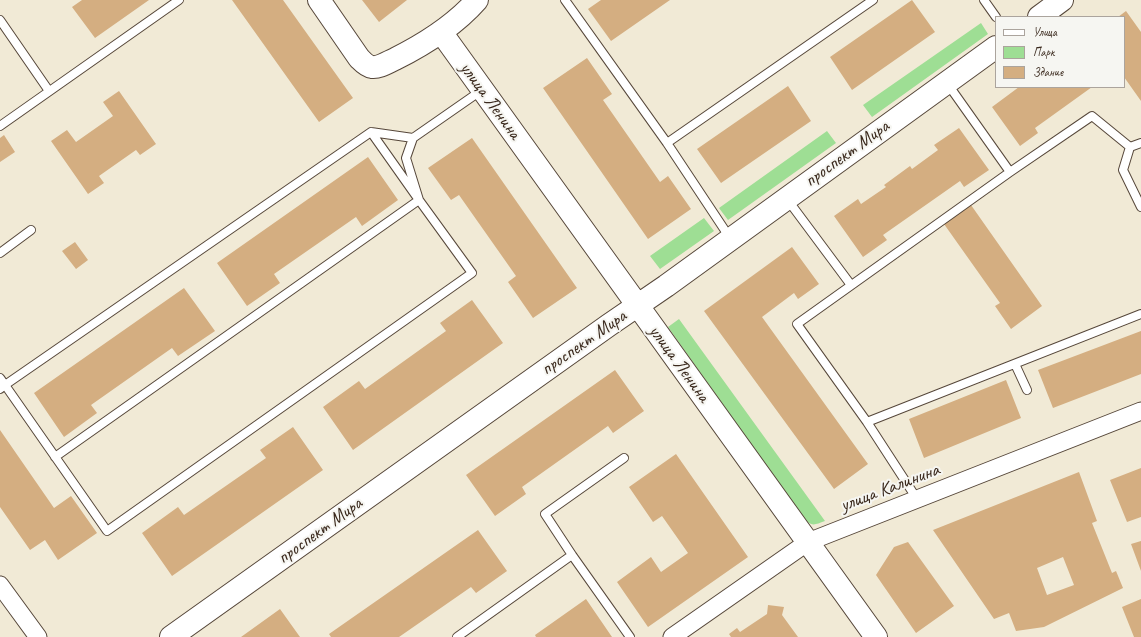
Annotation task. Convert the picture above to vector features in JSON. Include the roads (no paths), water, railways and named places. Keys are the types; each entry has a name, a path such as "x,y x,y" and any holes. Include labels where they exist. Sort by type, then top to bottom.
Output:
{"main road":[{"path":"319,0 359,58 370,67 385,64 412,50 441,32 477,0"},
{"path":"1039,16 1062,0"},
{"name":"улица Ленина","path":"441,32 876,637"},
{"name":"проспект Мира","path":"171,637 636,305 666,286 946,82 995,49"}],"street":[{"name":"улица Калинина","path":"672,637 808,542 1141,412"},
{"path":"0,586 38,637"}],"lane":[{"path":"0,126 179,0"},
{"path":"565,0 667,143 730,238"},
{"path":"667,143 874,0"},
{"path":"984,0 995,16"},
{"path":"0,20 49,91"},
{"path":"946,82 1010,172"},
{"path":"419,200 406,158 413,138 482,90"},
{"path":"917,500 867,422 797,324 1010,172 1092,116 1130,147"},
{"path":"3,387 371,132 413,138"},
{"path":"0,378 3,387 107,531 472,273 371,132"},
{"path":"1130,147 1141,143"},
{"path":"1130,147 1123,170 1141,207"},
{"path":"786,198 851,285"},
{"path":"55,457 419,200"},
{"path":"0,253 31,230"},
{"path":"867,422 1141,314"},
{"path":"1015,364 1027,390"},
{"path":"624,458 545,514 630,637"},
{"path":"457,637 572,555"}]}
